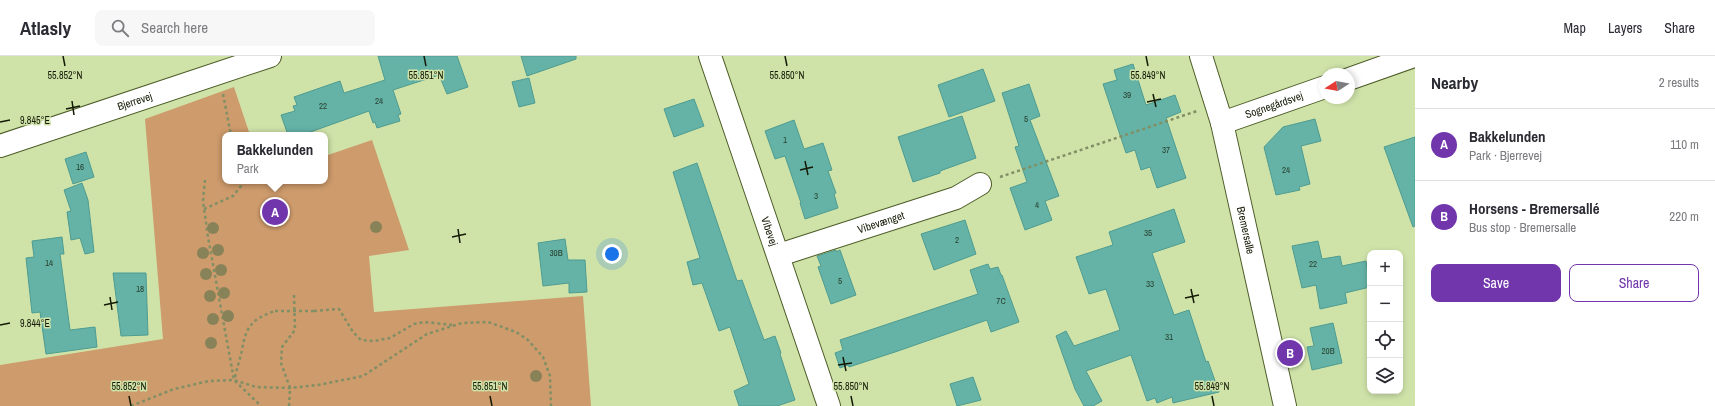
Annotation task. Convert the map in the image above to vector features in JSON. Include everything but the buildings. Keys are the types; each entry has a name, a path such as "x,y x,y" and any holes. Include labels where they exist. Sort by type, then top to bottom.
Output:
{"street":[{"name":"Bjerrevej","path":"0,146 218,72 270,56"},
{"name":"Vibevej","path":"710,56 830,406"},
{"name":"Bremersalle","path":"1201,56 1219,114 1285,406"},
{"path":"1355,77 1414,56"},
{"name":"Sognegårdsvej","path":"1219,114 1319,89"},
{"name":"Vibevænget","path":"779,255 956,198 980,184"}],"path":[{"path":"218,72 230,132"},
{"path":"980,184 1219,114"},
{"path":"206,180 203,201 209,245 234,380 261,406"},
{"path":"204,209 233,196 241,186 241,184"},
{"path":"289,406 290,388 281,363 282,347 295,330 294,294"},
{"path":"234,380 244,336 249,326 261,316 275,311 314,311 339,309 353,332 361,340 374,341 390,338 414,324 424,322 455,325"},
{"path":"131,406 174,389 209,381 234,380 256,387 290,388 318,385 363,376 428,334 462,323 488,322 516,332 528,340 543,357 550,376 551,406"}],"shaded area":[{"path":"234,87 249,132 222,132 222,184 328,184 328,155 372,140 409,250 369,256 374,312 583,296 591,406 0,406 0,365 163,339 145,119"}],"place":[{"name":"Bakkelunden","path":"275,212"},
{"name":"Horsens - Bremersallé","path":"1290,353"}]}
